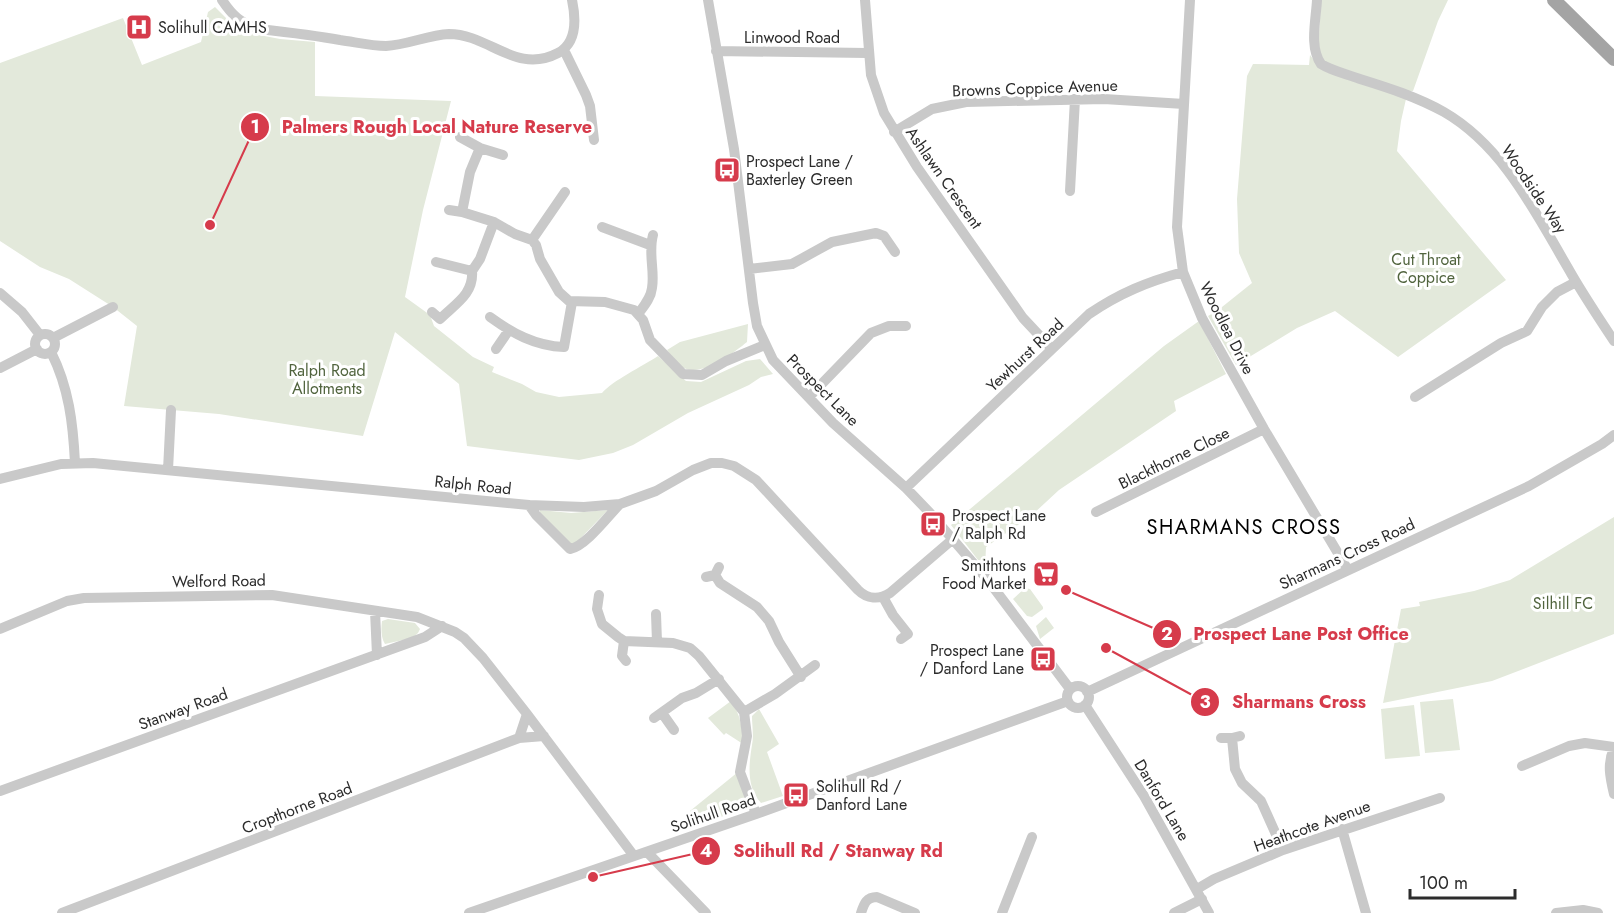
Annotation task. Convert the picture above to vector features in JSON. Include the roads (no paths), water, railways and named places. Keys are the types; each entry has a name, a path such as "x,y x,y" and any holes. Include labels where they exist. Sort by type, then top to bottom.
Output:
{"main road":[{"path":"1558,2 1612,54"}],"street":[{"path":"222,0 233,16 245,25 259,29 386,46 438,35 463,36 515,57 532,61 544,59 564,50 573,33 575,16 572,0"},
{"name":"Prospect Lane","path":"708,0 734,149 757,326 765,345 778,367 833,423 906,488 953,539 1070,689"},
{"name":"Ashlawn Crescent","path":"865,0 867,53 871,75 876,93 894,132 1023,318 1052,349"},
{"name":"Woodlea Drive","path":"1190,0 1177,227 1183,272 1202,318 1264,429 1348,570"},
{"name":"Woodside Way","path":"1317,0 1314,45 1316,57 1321,64 1408,95 1447,114 1471,131 1503,165 1536,213 1614,341"},
{"path":"564,50 590,106 594,140"},
{"name":"Linwood Road","path":"716,51 867,53"},
{"path":"1071,191 1075,99"},
{"name":"Browns Coppice Avenue","path":"894,132 919,115 956,103 1075,99 1184,104"},
{"path":"460,136 480,148 503,154"},
{"path":"462,212 470,172 480,148"},
{"path":"532,240 559,194"},
{"path":"449,210 494,222 515,234 532,240 540,259 565,299 572,302 605,302 634,310 643,320 650,339 684,374 702,375 726,361 765,345"},
{"path":"436,318 469,291 473,284 472,271 480,260 494,222"},
{"path":"603,227 624,237 651,240 652,289 650,297 638,314"},
{"path":"749,269 792,264 832,242 876,233 884,236 895,252"},
{"path":"436,262 472,271"},
{"name":"Yewhurst Road","path":"906,488 1089,315 1119,295 1145,283 1183,272"},
{"path":"1415,397 1501,343 1527,331 1542,307 1557,292 1576,282"},
{"path":"0,293 22,312 40,335"},
{"path":"490,317 521,338 554,347 564,347 572,302"},
{"path":"53,338 113,307"},
{"path":"808,397 871,333 889,326 906,327"},
{"path":"496,349 509,330"},
{"path":"47,334 53,338 55,346 51,352 43,353 37,349 36,341 40,335 47,334"},
{"path":"0,368 37,349"},
{"path":"51,352 68,395 74,433 75,463"},
{"path":"168,470 171,410"},
{"name":"Blackthorne Close","path":"1096,512 1264,429"},
{"name":"Sharmans Cross Road","path":"1087,692 1529,486 1614,435"},
{"name":"Ralph Road","path":"0,478 40,468 93,463 529,506 584,507 620,504 656,491 704,465 722,463 734,466 756,480 862,594 873,598 883,597"},
{"path":"529,506 570,549 576,548 584,541 620,504"},
{"path":"901,639 908,634 883,597 912,576 953,539"},
{"path":"714,573 720,583 757,607 769,621 801,677"},
{"name":"Welford Road","path":"0,630 67,601 84,598 272,595 417,617 442,626"},
{"path":"599,595 591,610 606,629 624,641 673,642 690,648 719,679 744,712 747,736 740,772 756,814"},
{"path":"375,611 377,655"},
{"path":"656,614 657,642"},
{"path":"442,626 464,638 473,646 634,856"},
{"name":"Stanway Road","path":"0,791 377,655 425,637 442,626"},
{"path":"624,641 622,656 626,661"},
{"path":"744,712 801,677 815,665"},
{"path":"674,729 658,715 682,698 696,693 719,679"},
{"path":"1079,686 1087,692 1089,699 1085,705 1074,707 1068,701 1067,695 1070,689 1079,686"},
{"name":"Solihull Road","path":"469,913 756,814 1068,701"},
{"name":"Danford Lane","path":"1085,705 1144,796 1209,913"},
{"path":"519,738 527,714"},
{"name":"Cropthorne Road","path":"62,913 519,738 544,736"},
{"path":"1231,737 1235,769 1242,783 1261,801 1282,850"},
{"path":"1522,766 1569,746 1585,743 1614,748 1609,759 1614,794"},
{"name":"Heathcote Avenue","path":"1174,913 1214,879 1282,850 1440,798"},
{"path":"1342,829 1366,913"},
{"path":"1002,913 1032,837"},
{"path":"646,852 706,913"},
{"path":"861,913 870,897 877,897 915,913"},
{"path":"1556,913 1583,910 1598,913"}],"place":[{"name":"Solihull CAMHS","path":"139,27"},
{"name":"Prospect Lane / Baxterley Green","path":"727,170"},
{"name":"Palmers Rough Local Nature Reserve","path":"210,225"},
{"name":"Prospect Lane / Ralph Rd","path":"933,524"},
{"name":"Smithtons Food Market","path":"1046,574"},
{"name":"Prospect Lane Post Office","path":"1066,590"},
{"name":"Sharmans Cross","path":"1106,648"},
{"name":"Prospect Lane / Danford Lane","path":"1043,659"},
{"name":"Solihull Rd / Danford Lane","path":"796,795"},
{"name":"Solihull Rd / Stanway Rd","path":"593,877"}],"district":[{"name":"SHARMANS CROSS","path":"1244,527"}],"park label":[{"name":"Cut Throat Coppice","path":"1426,268"},
{"name":"Ralph Road Allotments","path":"327,379"},
{"name":"Silhill FC","path":"1563,603"}]}
